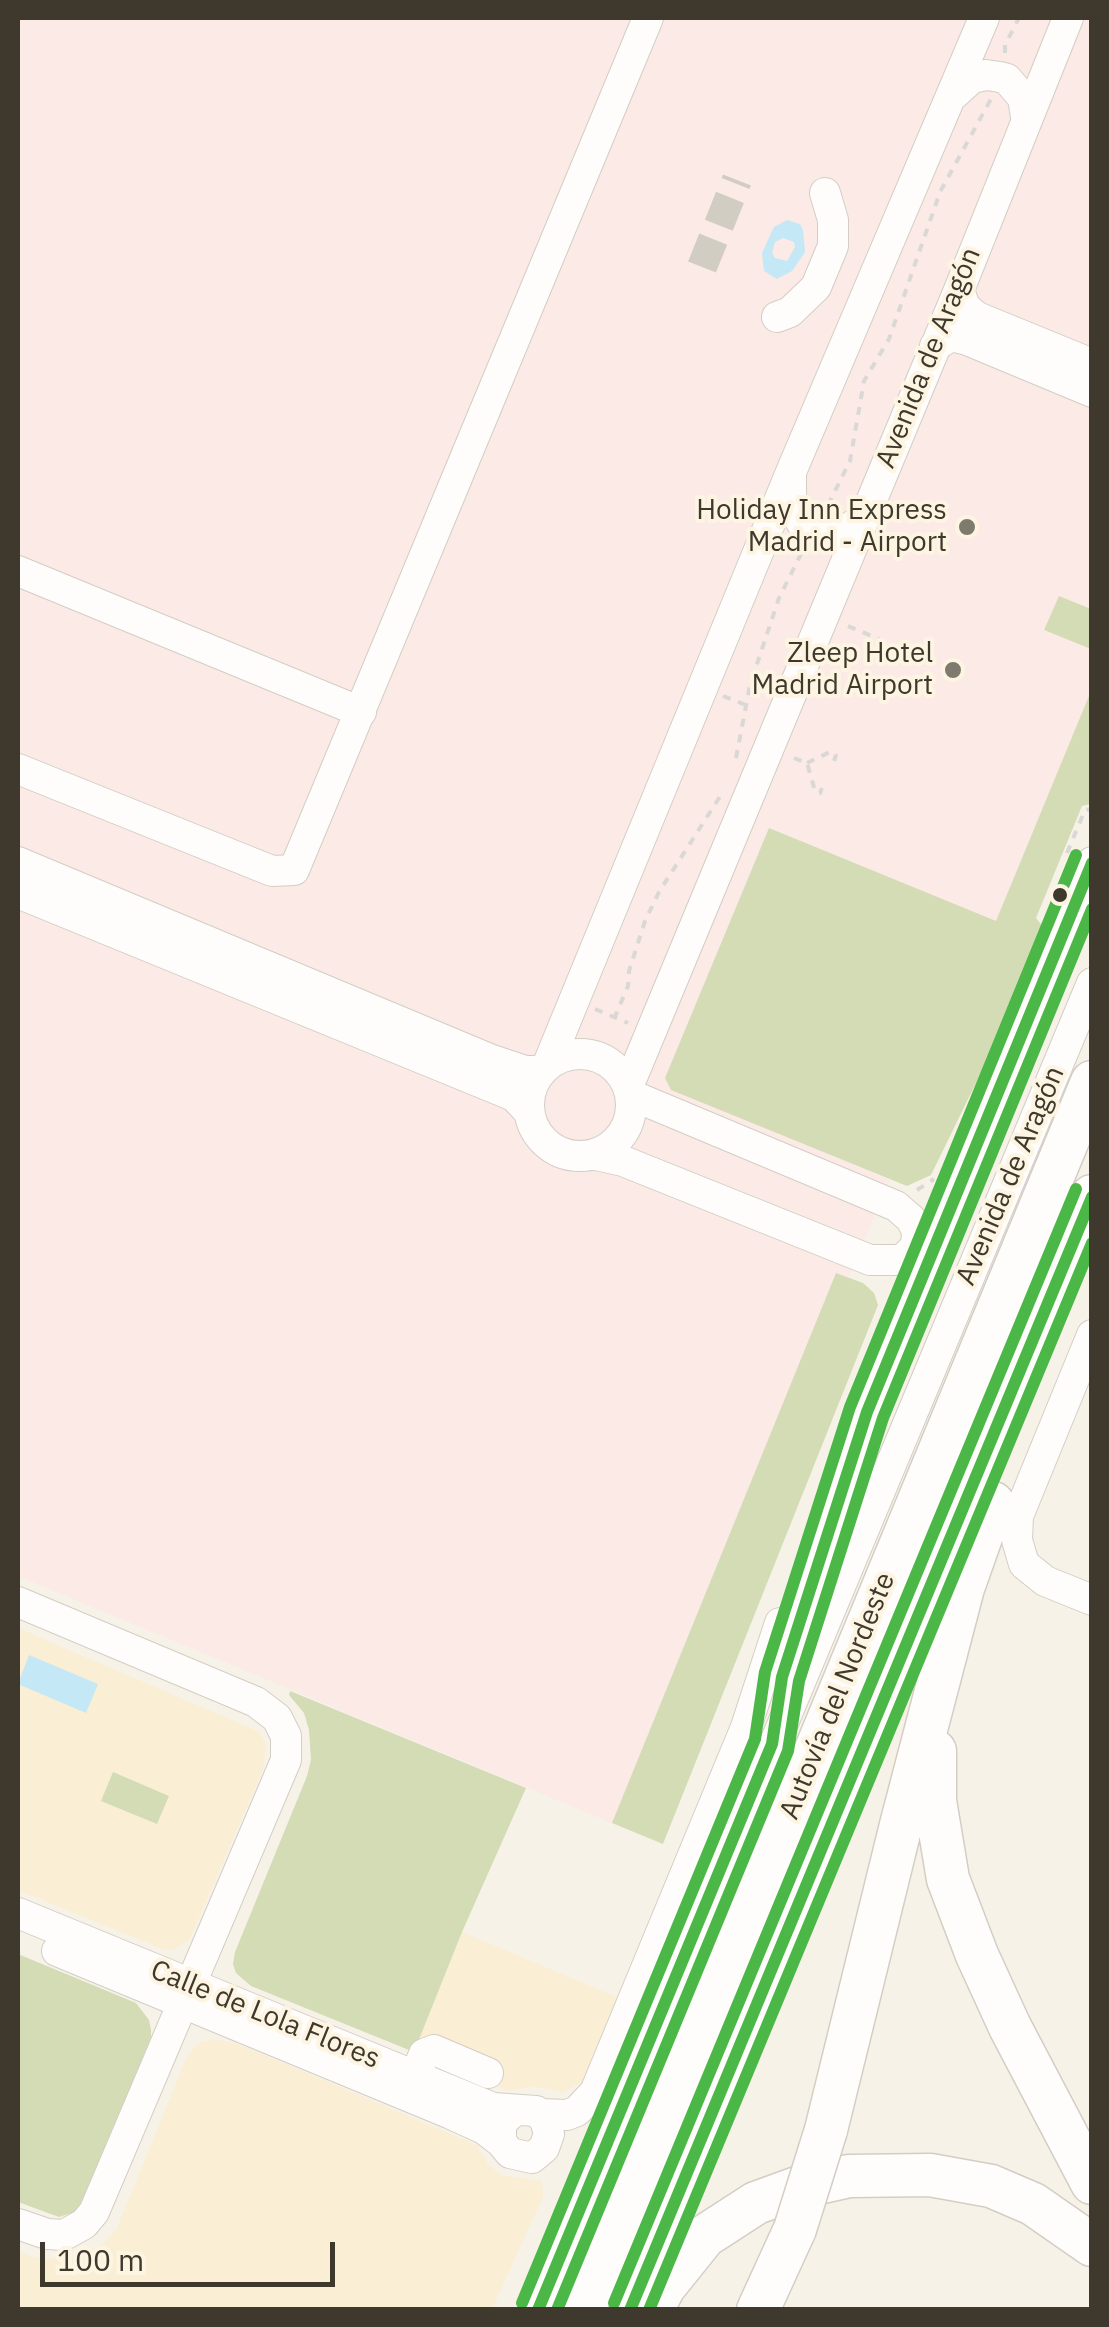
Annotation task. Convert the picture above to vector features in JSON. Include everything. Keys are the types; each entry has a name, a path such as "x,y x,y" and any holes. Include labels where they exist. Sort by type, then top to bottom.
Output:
{"highway":[{"name":"Autovía del Nordeste","path":"584,2310 1092,1082"},
{"name":"Autovía del Nordeste","path":"630,2310 1092,1196"},
{"path":"758,2310 795,2229 826,2130 963,1588 1092,1225"},
{"path":"963,1588 935,1736 935,1800 948,1879 1010,2028 1092,2183"},
{"path":"930,2175 1027,2212 1064,2238 1092,2270"},
{"path":"652,2310 674,2272 706,2236 756,2203 800,2187 850,2176 930,2175 991,2186 1033,2204 1092,2245"}],"street":[{"path":"18,768 272,871 294,870 648,18"},
{"path":"906,1199 918,1231 916,1246 902,1260 870,1260 624,1160 596,1155 566,1156 552,1150 533,1127 529,1112 533,1083 545,1068 984,18"},
{"name":"Avenida de Aragón","path":"630,1091 1068,18"},
{"path":"952,96 972,78 1000,76 1022,98 1026,117"},
{"path":"825,194 833,220 836,256 864,266 873,265 882,257"},
{"path":"816,286 833,246"},
{"path":"776,317 790,312 824,282 846,292 855,309 855,322"},
{"path":"959,290 965,307 977,317 1092,364"},
{"path":"935,346 951,336 967,340 1092,392"},
{"path":"791,472 791,498 801,522 825,532 846,530 864,518"},
{"path":"18,571 361,712"},
{"path":"18,862 525,1072 578,1054 594,1056 608,1062 630,1091 906,1199 938,1194 973,1150"},
{"path":"772,1744 782,1678 867,1412 973,1150 1077,863"},
{"path":"18,893 514,1096 529,1112"},
{"name":"Avenida de Aragón","path":"538,2310 1092,984"},
{"path":"596,1155 612,1146 624,1132 631,1114 630,1091"},
{"path":"870,1260 889,1282 898,1306 898,1331"},
{"path":"1092,1335 1018,1516 1017,1540 1024,1564 1045,1581 1092,1600"},
{"path":"528,2112 549,2134 538,2154 532,2158 516,2157 501,2142 502,2122 528,2112 577,2111 595,2092 746,1726 827,1497 867,1412"},
{"path":"18,1602 256,1702 277,1718 286,1736 286,1760 94,2212 84,2224 64,2235 18,2224"},
{"name":"Calle de Lola Flores","path":"18,1913 185,1994 484,2129 501,2142"},
{"name":"Calle de Lola Flores","path":"18,1935 415,2076 493,2108 528,2112"},
{"path":"415,2076 424,2054 434,2050 488,2073"},
{"path":"526,2310 545,2262 573,2223"}],"path":[{"path":"1006,63 1004,45 1019,18"},
{"path":"823,513 850,461 864,381 889,339 940,192 997,88"},
{"path":"732,769 778,598 806,545"},
{"path":"852,627 879,639"},
{"path":"714,692 746,706"},
{"path":"797,759 808,763 830,752 836,755 834,761"},
{"path":"808,763 814,791 820,793 822,788"},
{"path":"614,1018 652,906 726,782"},
{"path":"1077,863 1085,810 1092,809"},
{"path":"586,1005 640,1028"},
{"path":"906,1199 933,1180 941,1164"}],"shaded area":[{"path":"18,18 1091,18 1091,691 890,1180 612,1823 18,1576"},
{"path":"18,1628 260,1732 266,1745 263,1769 189,1941 172,1950 18,1890"},
{"path":"462,1932 617,1997 581,2083 563,2092 532,2086 509,2091 414,2052"},
{"path":"214,2039 238,2044 477,2145 489,2166 504,2176 542,2181 543,2197 492,2309 18,2309 18,2251 34,2258 74,2259 104,2243 116,2230 188,2054 200,2042"}],"green space":[{"path":"1059,596 1091,609 1091,649 1044,630"},
{"path":"1091,691 1091,804 1082,806 1036,918 1045,929 931,1175 907,1186 671,1090 665,1078 769,828 996,921"},
{"path":"836,1273 863,1283 874,1293 878,1305 663,1844 612,1823"},
{"path":"290,1691 526,1788 414,2052 251,1986 236,1973 235,1952 311,1760 304,1713"},
{"path":"113,1772 169,1796 157,1824 101,1801"},
{"path":"18,1954 136,2003 149,2020 151,2030 85,2199 75,2212 59,2217 18,2202"}],"water":[{"path":"787,220 800,224 805,252 792,271 777,279 764,271 762,253 774,227","holes":["783,238 794,242 787,261 775,258 775,242"]},
{"path":"29,1655 98,1684 86,1713 18,1684"}],"tunnel":[{"path":"702,267 737,180"}],"transit line":[{"path":"522,2303 755,1739 765,1672 850,1407 1076,855"},
{"path":"538,2310 772,1744 782,1677 867,1412 1092,863"},
{"path":"557,2310 788,1751 799,1681 883,1418 1092,909"},
{"path":"614,2303 1076,1189"},
{"path":"630,2310 1092,1197"},
{"path":"649,2310 1092,1243"}],"place":[{"name":"Holiday Inn Express Madrid - Airport","path":"967,527"},
{"name":"Zleep Hotel Madrid Airport","path":"953,670"}]}
